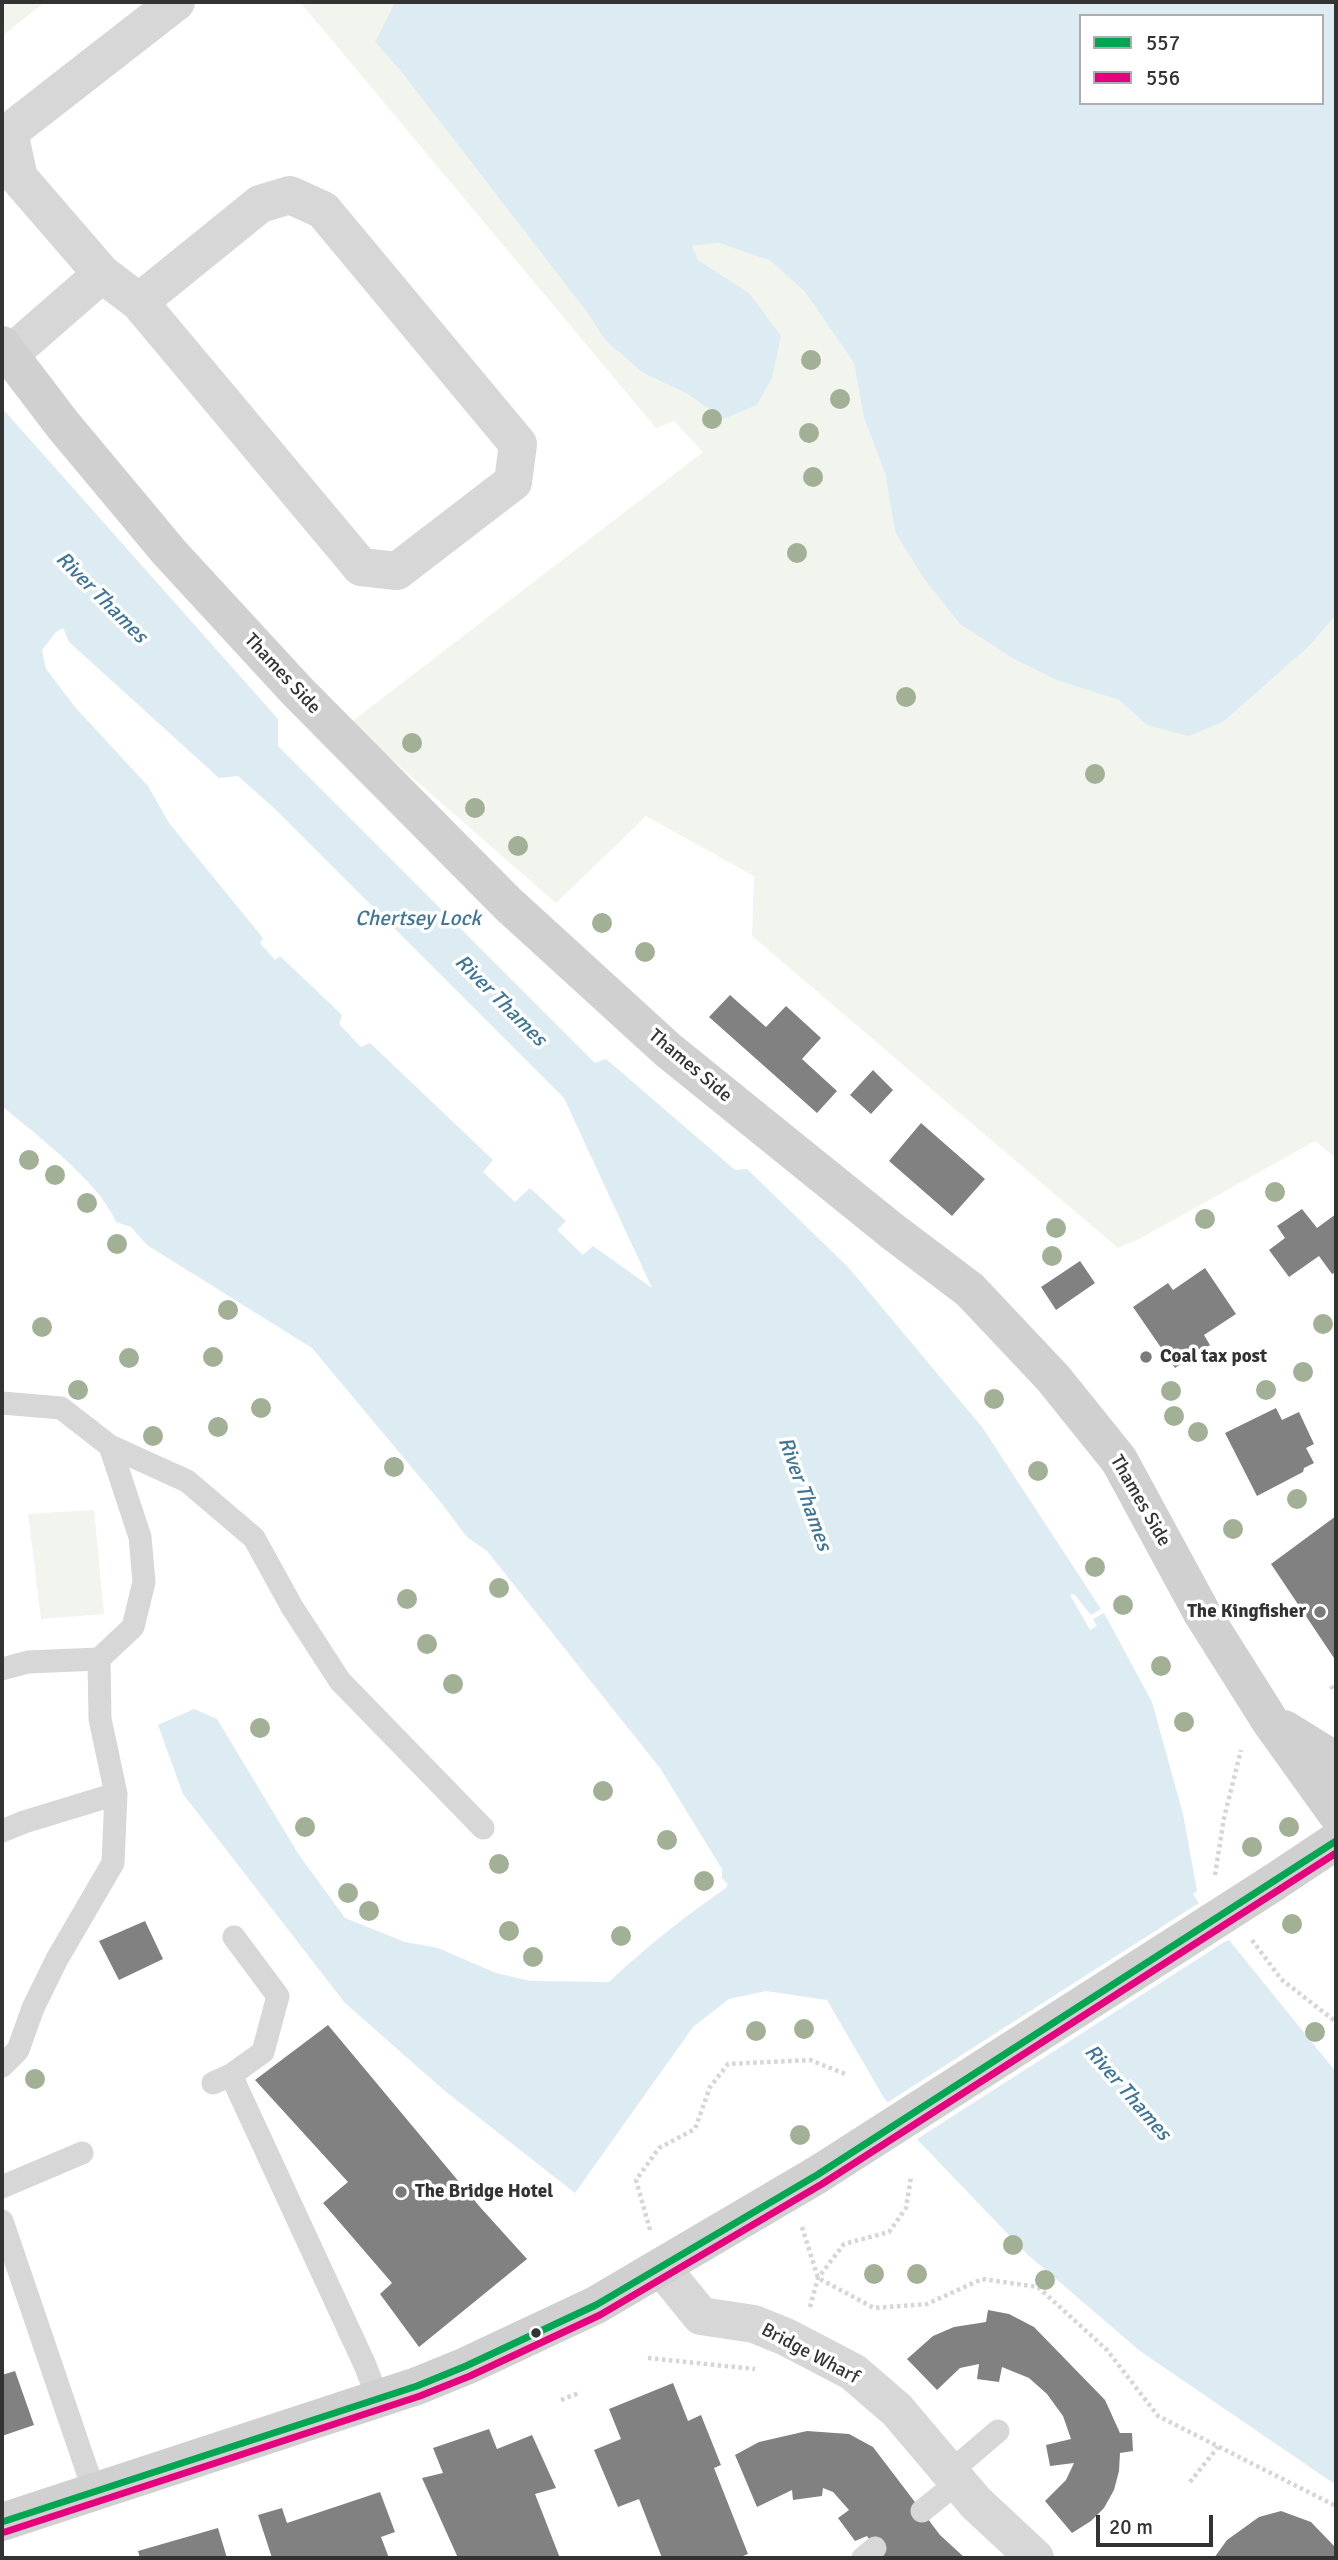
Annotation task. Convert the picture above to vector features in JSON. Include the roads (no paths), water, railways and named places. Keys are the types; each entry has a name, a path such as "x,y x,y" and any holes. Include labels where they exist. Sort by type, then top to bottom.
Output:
{"street":[{"path":"139,302 260,204 290,195 323,210 518,444 513,482 397,571 361,567 139,302 102,274 19,177 9,132 176,2"},
{"path":"6,350 102,274"},
{"name":"Thames Side","path":"6,350 63,425 169,552 297,691 508,904 668,1050 892,1231 970,1290 1053,1377 1119,1460 1202,1613 1257,1730 1336,1812"},
{"path":"1257,1730 1336,1761"},
{"path":"2,2522 379,2399 466,2366 596,2305 657,2254 817,2175 1336,1841"},
{"name":"Bridge Wharf","path":"657,2254 701,2316 754,2324 786,2337 853,2372 897,2410 976,2503 1035,2558"}],"lane":[{"path":"2,1404 61,1408 110,1446 187,1481 254,1538 292,1607 340,1681 483,1828"},
{"path":"2,1669 28,1662 99,1659 133,1627 144,1582 140,1537 110,1446"},
{"path":"2,2066 18,2050 33,2008 57,1959 113,1863 116,1794 100,1719 99,1659"},
{"path":"2,1831 116,1794"},
{"path":"234,1937 278,1996 263,2052 222,2079 365,2365 379,2399"},
{"path":"2,2187 82,2153"},
{"path":"2,2221 94,2491"},
{"path":"922,2511 998,2431"}],"water":[{"path":"395,2 1336,2 1336,615 1310,645 1224,721 1189,736 1147,725 1119,700 1057,680 1014,659 960,624 923,577 895,532 885,473 864,418 854,363 805,292 771,261 719,243 692,246 698,260 749,293 781,336 772,378 757,405 723,419 686,393 643,373 605,340 587,312 400,70 375,42"},
{"path":"2,408 278,719 278,746 595,1063 606,1059 735,1170 747,1169 848,1267 982,1427 1101,1609 1091,1615 1074,1594 1070,1595 1090,1630 1097,1626 1093,1619 1104,1613 1152,1702 1183,1814 1197,1891 1193,1894 1224,1942 1229,1940 1336,2072 1336,2485 1140,2351 1027,2254 912,2134 884,2098 827,2000 766,1991 729,1999 693,2027 575,2193 445,2091 345,2003 183,1794 158,1725 194,1709 217,1719 299,1855 345,1918 405,1942 438,1948 496,1973 530,1981 609,1982 728,1884 722,1878 722,1869 660,1768 487,1551 467,1537 312,1348 147,1245 131,1227 116,1222 108,1206 81,1175 2,1106","holes":["63,628 69,642 219,778 238,776 274,808 564,1098 652,1288 593,1246 583,1255 557,1230 566,1221 530,1188 515,1202 483,1172 493,1160 370,1043 361,1047 339,1024 342,1015 280,956 275,960 260,943 263,938 169,823 148,786 75,707 46,669 42,650 56,632"]}],"place":[{"name":"Coal tax post","path":"1146,1357"},
{"name":"The Kingfisher","path":"1320,1612"},
{"name":"The Bridge Hotel","path":"401,2192"}],"water label":[{"name":"River Thames","path":"101,598"},
{"name":"Chertsey Lock","path":"418,919"},
{"name":"River Thames","path":"500,1001"},
{"name":"River Thames","path":"804,1494"},
{"name":"River Thames","path":"1127,2093"}]}
